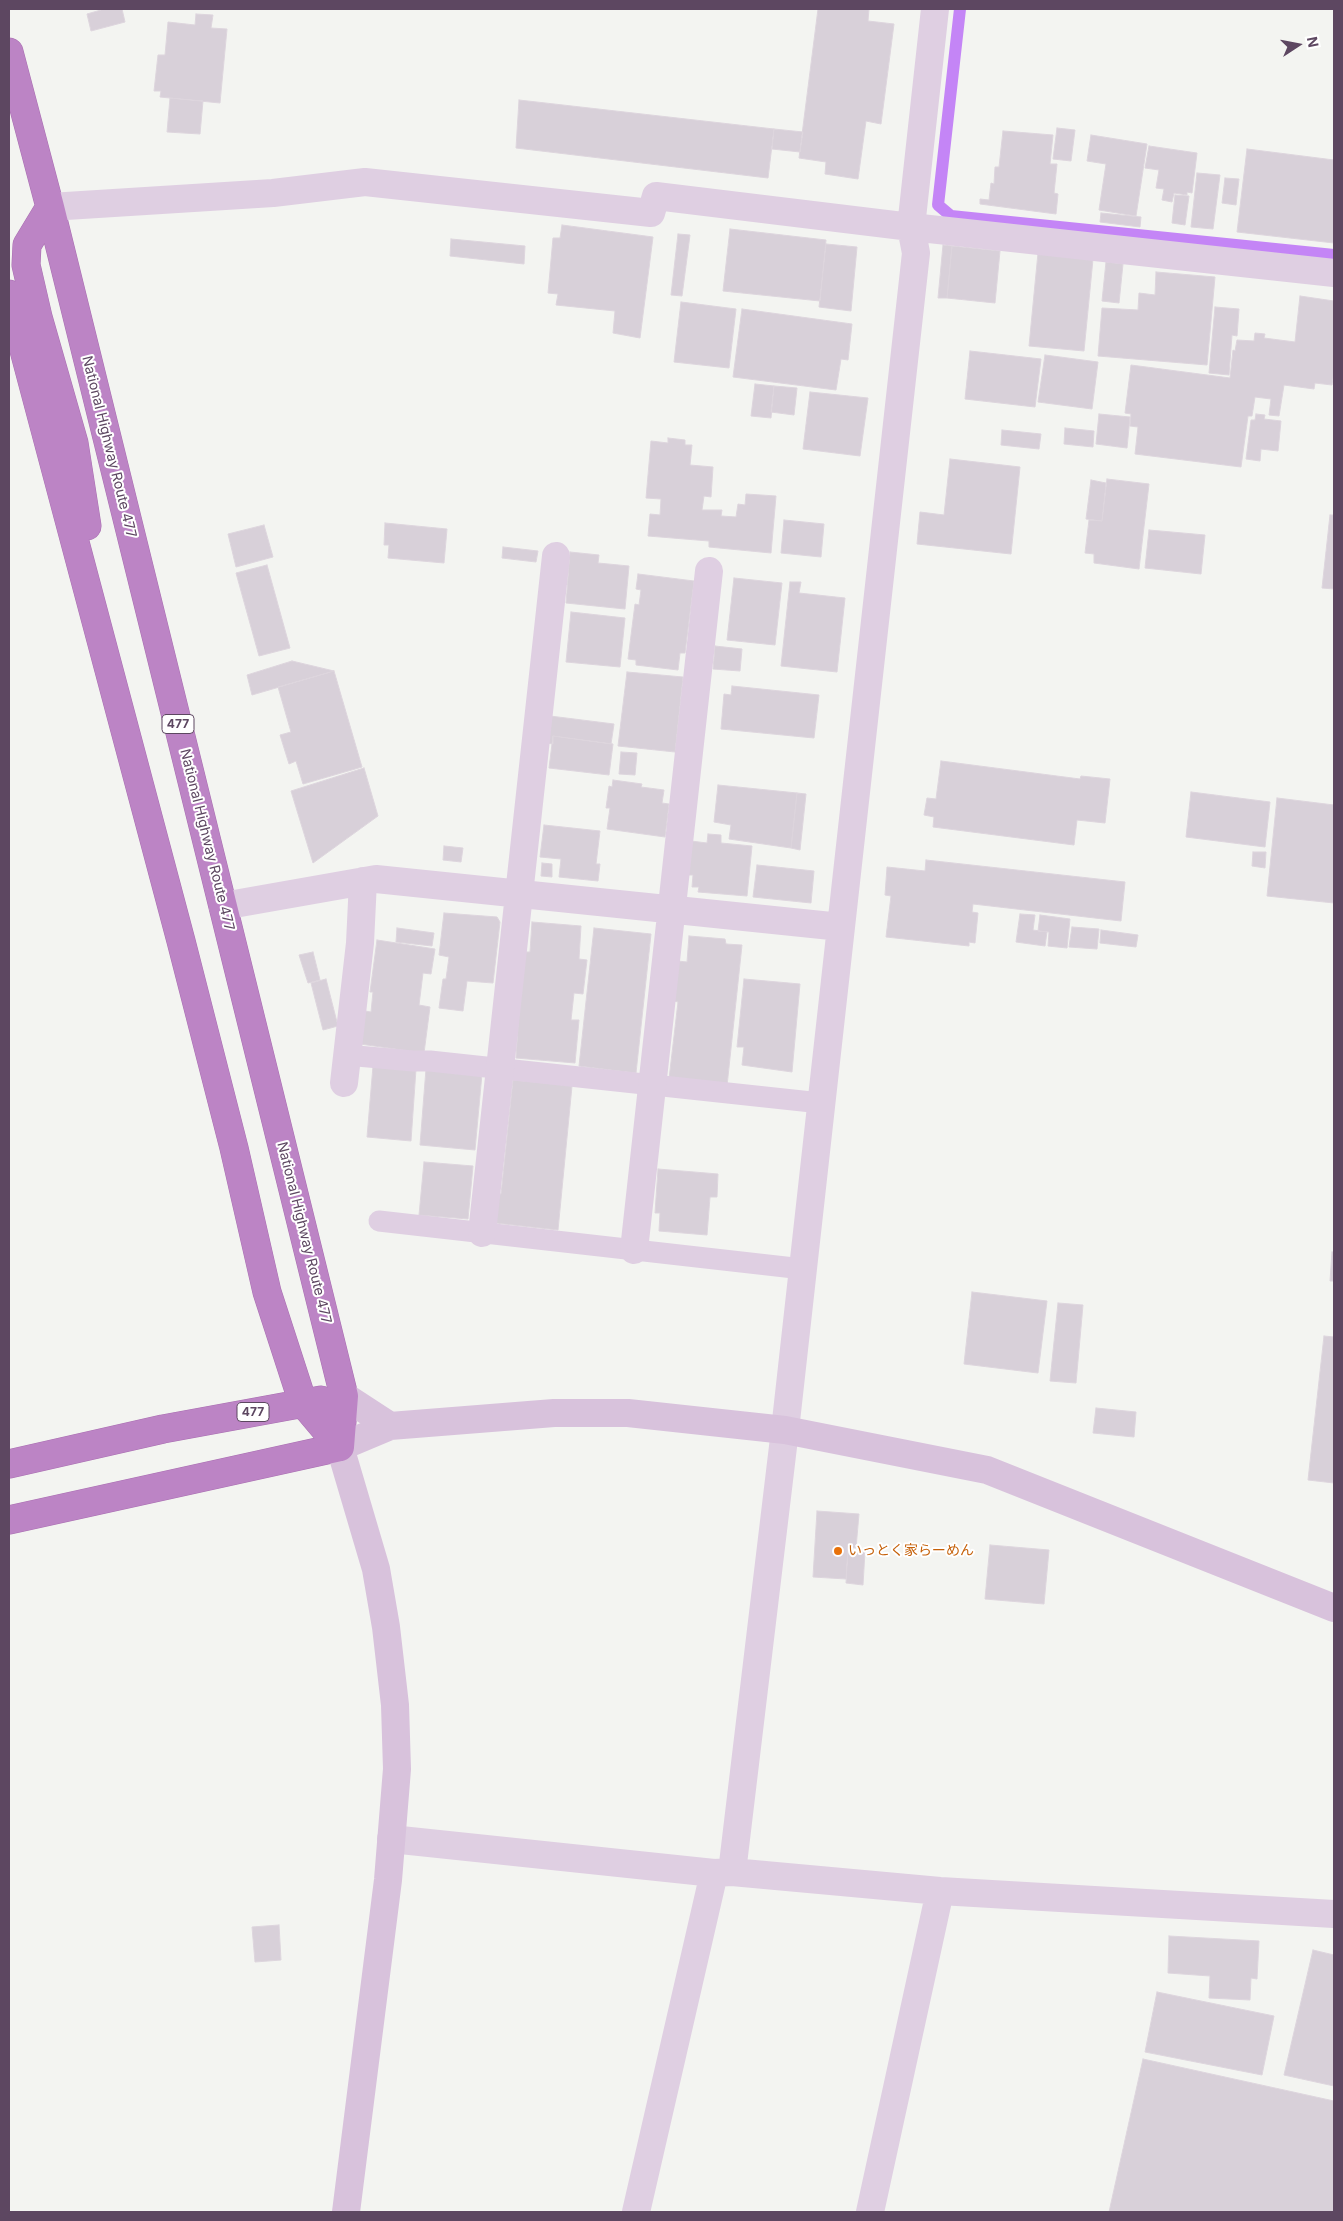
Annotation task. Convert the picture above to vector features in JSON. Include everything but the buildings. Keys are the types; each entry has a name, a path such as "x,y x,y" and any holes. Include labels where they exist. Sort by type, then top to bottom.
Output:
{"highway":[{"name":"National Highway Route 477","path":"9,52 50,208 344,1396 340,1447"},
{"path":"50,208 27,244 26,265 38,316 74,443 112,678"},
{"path":"9,294 112,678 234,1148 267,1292 302,1403 340,1447 174,1482 9,1520"},
{"name":"477","path":"9,1464 163,1429 344,1396"}],"street":[{"path":"636,2212 723,1873 785,1430 916,253 910,227 935,9"},
{"path":"50,208 273,193 365,182 652,213 656,196 910,227 1334,273"},
{"path":"482,1233 556,556"},
{"path":"634,1250 709,571"},
{"path":"223,906 376,880 841,927"},
{"path":"344,1083 360,942 363,881"},
{"path":"344,1396 390,1426"},
{"path":"346,2212 388,1880 397,1769 395,1705 386,1627 376,1569 340,1447 390,1426 554,1413 628,1413 785,1430 987,1470 1334,1608"},
{"path":"391,1839 723,1873 940,1891 1334,1914"},
{"path":"870,2212 940,1891"}],"lane":[{"path":"346,1055 499,1068 821,1103"},
{"path":"379,1221 803,1270"}],"waterway":[{"path":"960,9 938,205 951,216 1334,255"}],"place":[{"name":"いっとく家らーめん","path":"838,1551"}]}
